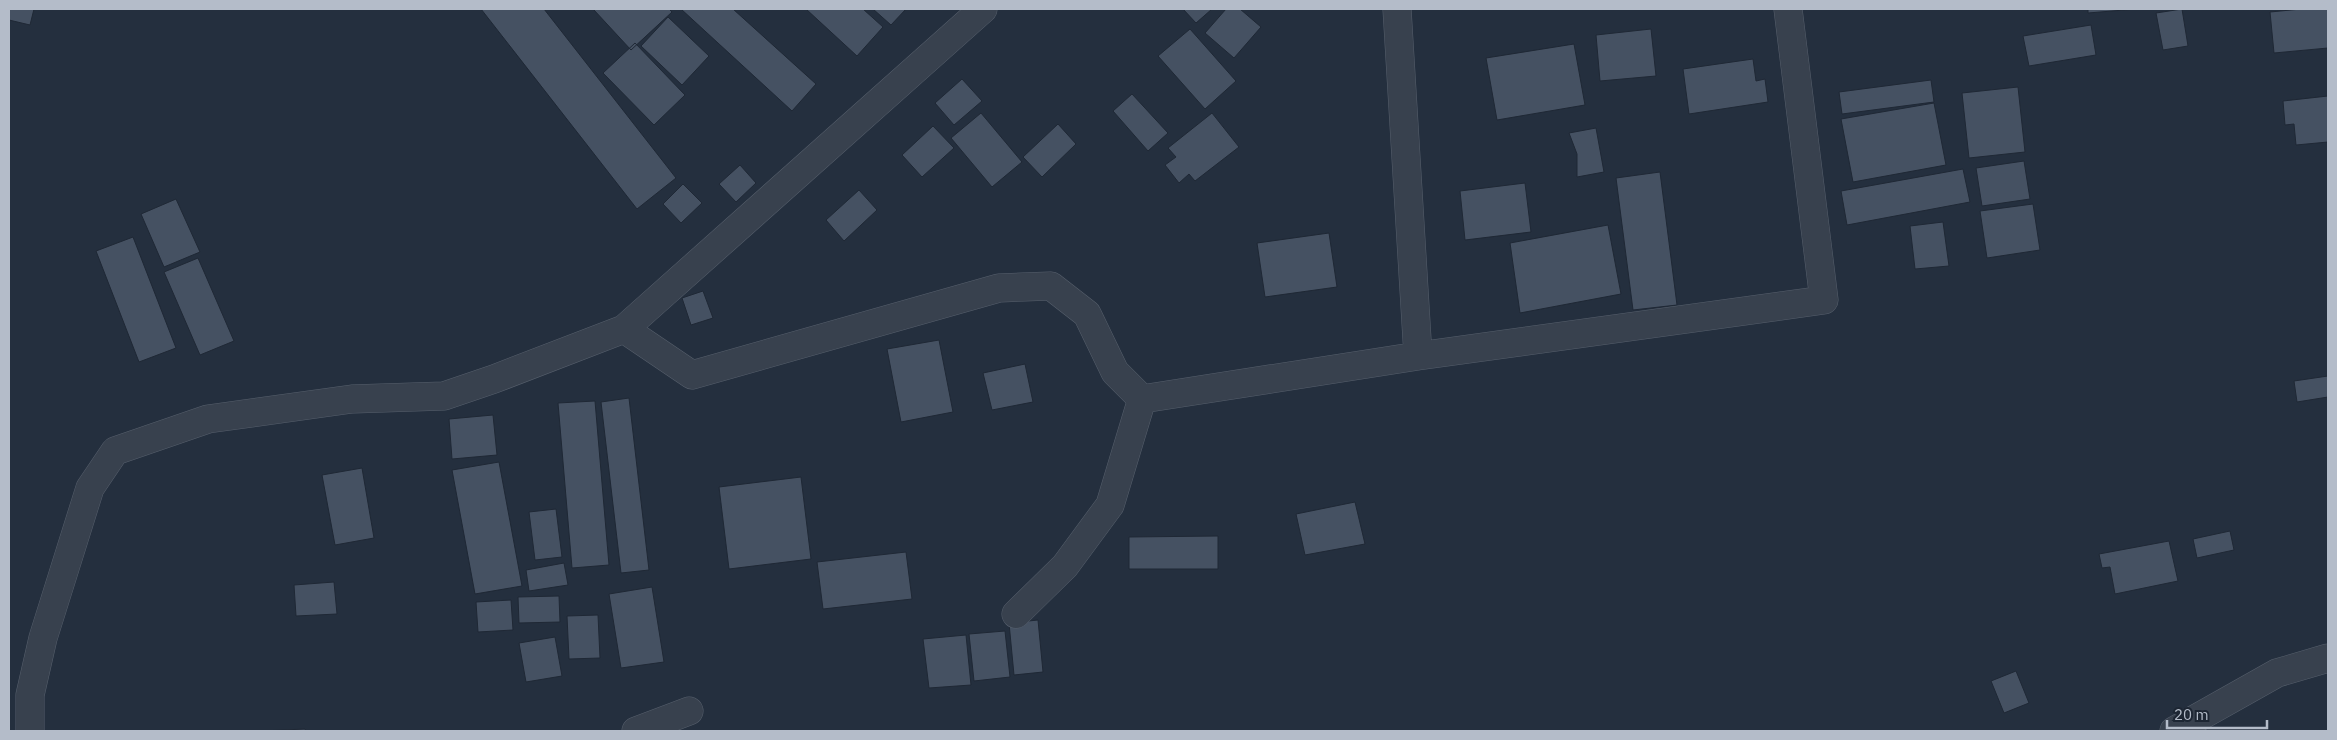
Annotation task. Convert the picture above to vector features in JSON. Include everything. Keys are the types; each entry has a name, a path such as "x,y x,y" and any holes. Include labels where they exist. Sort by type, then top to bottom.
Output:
{"street":[{"path":"30,731 30,696 43,638 90,488 116,451 208,419 352,399 444,396 494,379 624,329 983,9"},
{"path":"1398,9 1418,356"},
{"path":"1142,399 1418,356 1824,300 1788,9"},
{"path":"624,329 692,375 999,288 1051,286 1087,314 1115,372 1142,399"},
{"path":"1016,614 1065,566 1110,505 1142,399"},
{"path":"2174,731 2277,673 2328,658"},
{"path":"636,731 689,711"}],"building":[{"path":"9,9 34,9 30,25 9,20"},
{"path":"481,9 544,9 676,178 637,209"},
{"path":"669,9 672,12 631,50 594,10"},
{"path":"681,9 733,9 816,84 792,111"},
{"path":"806,9 863,9 883,27 857,56"},
{"path":"873,9 906,9 891,25"},
{"path":"1183,9 1212,9 1196,23"},
{"path":"1226,9 1240,9 1261,27 1234,58 1205,33"},
{"path":"2088,9 2136,9 2088,13"},
{"path":"2182,9 2188,46 2163,50 2156,13"},
{"path":"2328,9 2328,48 2274,53 2270,12"},
{"path":"668,17 709,56 682,85 641,46"},
{"path":"2091,25 2096,55 2029,66 2023,36"},
{"path":"1190,29 1236,81 1205,109 1158,56"},
{"path":"1651,29 1656,76 1600,81 1596,35"},
{"path":"635,43 685,95 654,125 603,73"},
{"path":"1574,44 1585,105 1497,120 1486,58"},
{"path":"1753,59 1756,81 1765,79 1768,102 1689,114 1683,69"},
{"path":"962,79 982,101 954,125 935,103"},
{"path":"1931,80 1934,102 1842,114 1839,92"},
{"path":"2018,87 2025,152 1969,158 1962,93"},
{"path":"1132,94 1168,133 1148,151 1113,111"},
{"path":"2328,96 2328,142 2296,145 2294,124 2285,125 2283,101"},
{"path":"1934,103 1946,165 1853,182 1841,119"},
{"path":"981,113 1022,162 992,187 951,138"},
{"path":"1212,113 1239,147 1195,181 1189,174 1179,183 1165,165 1176,157 1168,148"},
{"path":"1058,124 1076,144 1042,177 1023,157"},
{"path":"933,126 954,148 922,177 902,155"},
{"path":"1596,128 1604,172 1577,177 1577,154 1569,133"},
{"path":"2024,161 2030,199 1982,206 1976,168"},
{"path":"740,165 756,183 736,202 719,184"},
{"path":"1963,169 1970,202 1847,225 1841,191"},
{"path":"1660,172 1677,305 1633,310 1616,178"},
{"path":"1525,183 1531,232 1465,240 1460,191"},
{"path":"683,184 702,203 681,223 663,204"},
{"path":"859,190 877,210 844,241 826,220"},
{"path":"176,199 200,252 164,267 141,214"},
{"path":"2033,204 2040,250 1987,258 1980,211"},
{"path":"1943,222 1949,266 1915,269 1910,226"},
{"path":"1608,225 1621,294 1520,313 1510,243"},
{"path":"1329,233 1337,287 1265,297 1257,243"},
{"path":"133,237 176,348 139,362 96,251"},
{"path":"198,258 234,341 200,355 164,272"},
{"path":"703,291 713,318 691,325 682,298"},
{"path":"939,340 953,412 901,422 887,349"},
{"path":"1025,364 1033,402 992,410 983,373"},
{"path":"2328,376 2328,397 2297,402 2294,381"},
{"path":"629,398 649,570 621,573 601,402"},
{"path":"595,401 609,565 572,568 558,403"},
{"path":"493,415 497,455 452,459 449,419"},
{"path":"499,462 522,586 475,594 452,470"},
{"path":"362,468 374,538 335,545 322,475"},
{"path":"801,477 811,559 729,569 719,487"},
{"path":"1355,502 1365,544 1305,555 1296,514"},
{"path":"556,509 562,557 535,560 529,512"},
{"path":"2230,531 2234,550 2197,558 2193,539"},
{"path":"1218,536 1218,569 1129,569 1129,537"},
{"path":"2169,541 2178,581 2115,594 2110,567 2102,568 2099,554"},
{"path":"906,552 912,599 823,609 817,562"},
{"path":"564,563 568,585 529,591 526,570"},
{"path":"334,582 337,614 296,616 294,585"},
{"path":"652,587 664,662 621,668 609,594"},
{"path":"559,596 560,622 519,623 518,597"},
{"path":"511,600 513,630 478,632 476,602"},
{"path":"598,615 600,658 569,659 567,616"},
{"path":"1038,620 1043,672 1014,675 1009,623"},
{"path":"1005,631 1010,677 974,681 969,634"},
{"path":"966,635 971,685 929,688 923,639"},
{"path":"555,637 562,676 526,682 519,643"},
{"path":"2016,671 2029,703 2004,713 1991,681"},
{"path":"305,729 306,731 262,731"}]}
